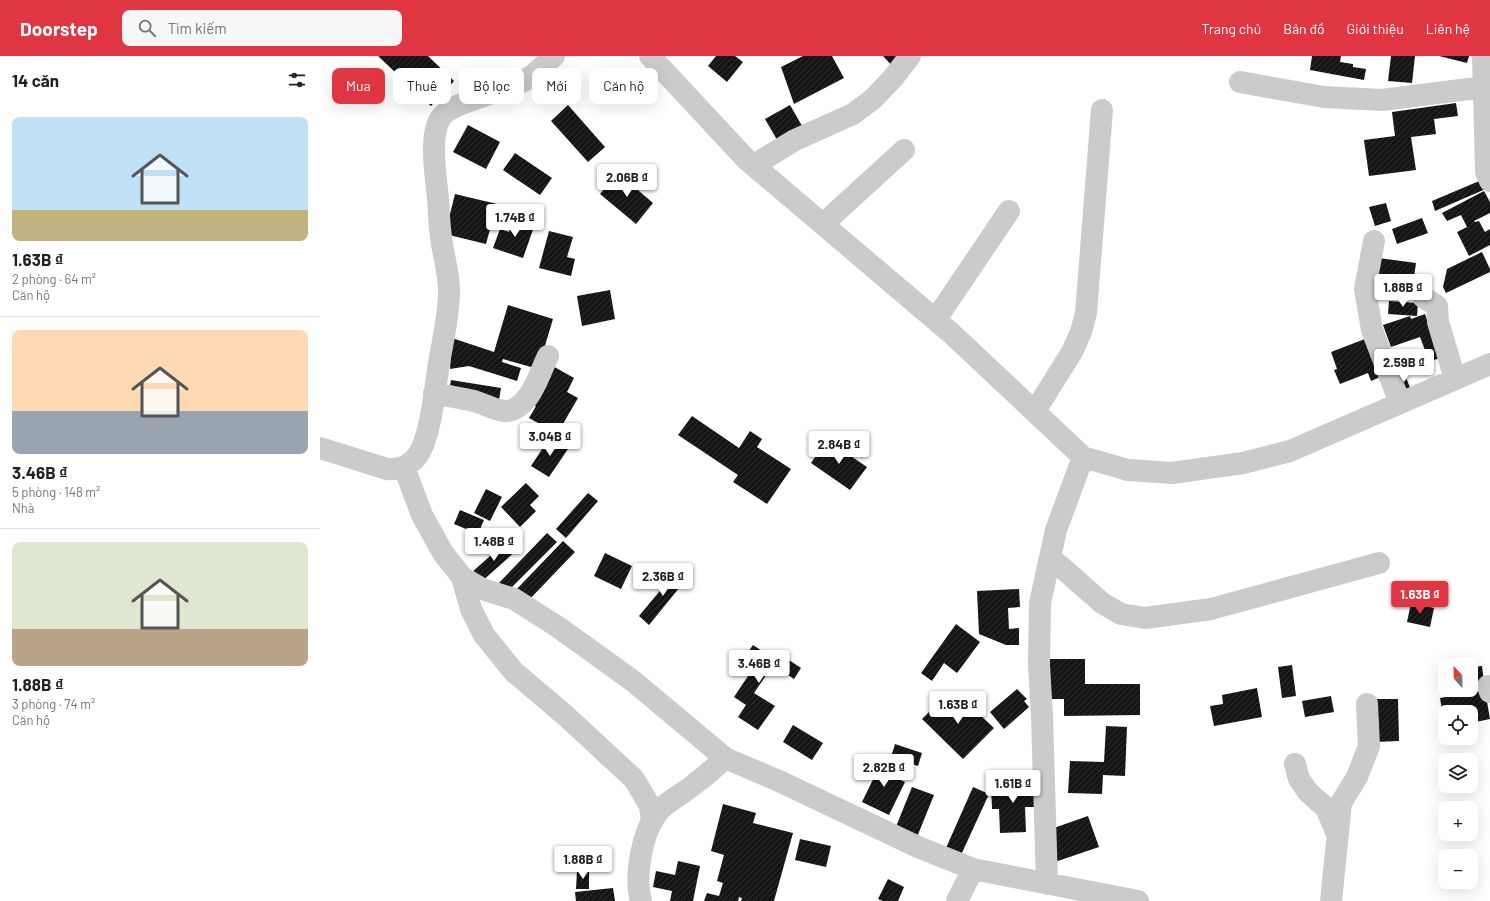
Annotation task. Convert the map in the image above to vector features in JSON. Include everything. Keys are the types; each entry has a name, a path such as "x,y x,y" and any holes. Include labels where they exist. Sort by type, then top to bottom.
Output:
{"street":[{"path":"320,448 387,469 395,470 412,462 419,454 427,435 449,293 448,273 440,236 434,150 437,126 444,114 451,109 522,82 533,75 554,56"},
{"path":"754,165 795,140 853,114 873,98 893,78 910,56"},
{"path":"1483,56 1486,172 1490,181"},
{"path":"656,59 746,159 936,319 1083,457 1128,470 1172,473 1243,463 1290,451 1490,364"},
{"path":"1240,82 1324,97 1382,100 1484,87"},
{"path":"1035,412 1072,352 1082,332 1086,313 1102,110"},
{"path":"823,224 904,150"},
{"path":"936,319 1009,210"},
{"path":"1374,241 1365,289 1372,330 1400,403"},
{"path":"1423,297 1437,306 1440,329 1455,379"},
{"path":"434,393 475,401 500,411 510,411 519,406 528,398 548,356"},
{"path":"1047,884 1039,665 1040,604 1056,530 1083,457"},
{"path":"404,467 422,515 444,553 462,578 471,609 484,635 514,672 566,716 634,779 650,806 652,822"},
{"path":"1050,558 1102,603 1121,614 1145,618 1211,609 1379,563"},
{"path":"462,578 482,589 514,599 558,627 633,681 725,758 779,781 918,847 972,869 1047,884 1082,896 1138,901"},
{"path":"1331,901 1340,803 1357,777 1369,746 1367,704"},
{"path":"640,901 638,884 640,860 652,822 659,811 697,783 725,758"},
{"path":"1295,764 1299,778 1308,792 1326,808 1337,834"},
{"path":"957,901 972,869"}],"building":[{"path":"378,56 428,56 440,68 393,68 393,70"},
{"path":"716,56 735,56 743,62 727,82 708,66"},
{"path":"803,56 832,56 844,78 794,104 781,67"},
{"path":"883,56 902,56 895,69"},
{"path":"1312,56 1341,56 1340,62 1353,64 1353,67 1366,69 1364,80 1310,70"},
{"path":"1391,56 1415,56 1412,83 1388,81"},
{"path":"1439,56 1469,56 1467,63"},
{"path":"1456,103 1458,116 1434,119 1436,134 1411,137 1416,170 1369,176 1364,140 1395,136 1392,112"},
{"path":"568,105 605,147 588,162 551,121"},
{"path":"790,105 805,131 780,145 765,119"},
{"path":"468,125 500,142 486,169 453,152"},
{"path":"515,153 552,178 540,195 503,170"},
{"path":"618,173 653,203 636,224 600,194"},
{"path":"1484,179 1488,188 1435,211 1432,201"},
{"path":"1484,191 1490,202 1490,213 1474,221 1479,221 1485,232 1490,229 1490,245 1469,256 1457,232 1467,227 1461,215 1447,221 1442,213"},
{"path":"455,194 497,204 486,244 445,234"},
{"path":"1386,203 1391,221 1375,226 1369,207"},
{"path":"515,217 535,224 523,258 493,248 500,229 509,232"},
{"path":"1422,218 1428,233 1397,244 1392,229"},
{"path":"549,231 573,237 567,257 575,259 571,276 539,268"},
{"path":"1482,252 1490,272 1446,293 1443,287 1447,269"},
{"path":"1379,258 1416,263 1413,284 1392,281 1390,298 1373,296"},
{"path":"610,290 615,319 582,326 577,296"},
{"path":"1389,301 1418,303 1417,316 1388,314"},
{"path":"508,305 553,319 538,369 503,359 502,362 521,368 517,381 469,366 450,369 452,338 494,352"},
{"path":"1425,314 1440,358 1431,361 1428,353 1426,353 1420,337 1391,347 1383,325 1410,316 1411,319"},
{"path":"1370,337 1385,375 1371,381 1368,373 1340,384 1334,370 1337,369 1331,352"},
{"path":"551,365 574,378 567,392 578,398 560,429 549,423 547,428 529,418 536,406 530,403"},
{"path":"1405,375 1413,395 1394,380"},
{"path":"451,380 501,388 499,400 449,392"},
{"path":"692,416 739,448 750,431 762,439 757,447 791,469 767,504 733,482 738,475 678,435"},
{"path":"550,437 568,449 549,477 531,466"},
{"path":"827,440 867,467 850,490 811,463"},
{"path":"526,483 539,496 530,505 536,511 520,527 501,507"},
{"path":"486,489 502,497 490,521 474,513"},
{"path":"588,493 598,501 566,538 556,529"},
{"path":"460,510 484,520 478,534 454,524"},
{"path":"547,533 557,542 506,593 497,585"},
{"path":"507,541 516,551 480,583 471,573"},
{"path":"563,541 575,552 525,604 513,593"},
{"path":"605,553 632,566 621,589 594,576"},
{"path":"678,569 688,577 649,625 639,616"},
{"path":"1019,589 1020,607 1008,608 1009,629 1019,628 1019,645 1006,645 979,634 977,591"},
{"path":"1411,603 1434,608 1430,627 1407,622"},
{"path":"956,624 980,642 957,673 944,663 932,681 921,673"},
{"path":"753,645 776,660 780,654 801,668 794,679 773,665 754,693 775,706 758,730 738,717 746,705 734,697 748,676 737,668"},
{"path":"1044,659 1085,659 1085,684 1140,684 1140,715 1064,716 1064,699 1044,699"},
{"path":"1292,665 1296,696 1282,698 1278,667"},
{"path":"1478,666 1482,666 1484,682 1478,683"},
{"path":"1257,688 1262,717 1214,726 1210,706 1223,704 1222,695"},
{"path":"1017,689 1027,699 1024,701 1029,707 1004,729 990,712"},
{"path":"1485,690 1490,719 1478,722 1478,705 1441,705 1440,698 1478,697 1478,691"},
{"path":"949,692 961,705 965,701 994,728 963,759 922,719"},
{"path":"1331,696 1334,712 1305,717 1302,701"},
{"path":"1375,699 1398,699 1399,741 1376,742"},
{"path":"793,725 823,743 812,760 783,742"},
{"path":"1106,726 1127,727 1125,776 1103,775 1102,794 1068,793 1070,761 1104,762"},
{"path":"895,744 922,753 918,766 891,757"},
{"path":"884,757 896,763 890,775 905,782 889,815 862,802"},
{"path":"1036,782 1037,807 1025,807 1026,832 1000,833 999,809 992,809 991,784"},
{"path":"912,787 934,795 915,842 893,834"},
{"path":"973,787 989,794 961,855 946,848"},
{"path":"723,804 756,813 753,823 793,833 774,901 741,901 742,898 739,897 738,901 704,901 707,893 719,896 723,883 717,881 724,855 711,851"},
{"path":"1088,816 1099,847 1049,864 1048,830"},
{"path":"800,839 831,846 826,867 795,860"},
{"path":"678,861 700,866 693,901 670,901 672,891 653,887 656,871 675,875"},
{"path":"577,871 589,871 589,889 576,889"},
{"path":"888,879 904,887 898,901 883,901 878,899"},
{"path":"613,888 615,901 576,901 575,892"}]}
